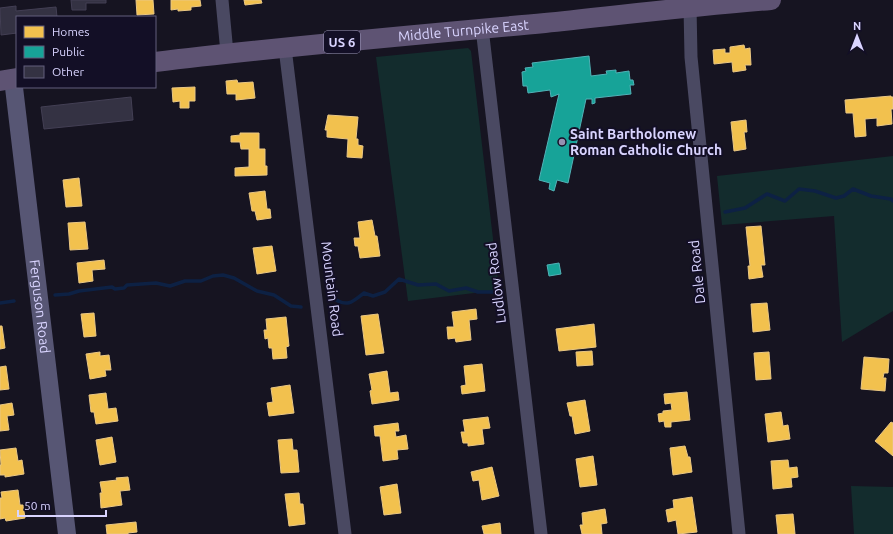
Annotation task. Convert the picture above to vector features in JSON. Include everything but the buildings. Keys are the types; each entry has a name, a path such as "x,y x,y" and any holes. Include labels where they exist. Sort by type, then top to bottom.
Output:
{"main road":[{"name":"Middle Turnpike East","path":"156,62 227,53 605,16 702,4 771,0"}],"street":[{"path":"222,0 227,53"},
{"name":"Dale Road","path":"702,4 691,57 739,534"},
{"name":"Ludlow Road","path":"482,28 541,534"},
{"name":"Mountain Road","path":"285,48 345,534"},
{"name":"Ferguson Road","path":"10,79 67,534"}],"green space":[{"path":"468,48 471,51 499,290 408,301 376,57"},
{"path":"893,156 893,311 842,342 834,216 722,225 717,176"},
{"path":"851,486 893,487 893,534 854,534"}],"waterway":[{"path":"725,212 745,208 767,194 785,201 799,189 815,191 836,198 844,196 853,189 871,196 891,199 893,201"},
{"path":"55,295 112,287 115,289 124,288 127,285 156,283 170,286 185,281 201,281 213,276 223,275 234,278 257,291 274,295 291,306 301,307"},
{"path":"336,300 348,303 354,301 364,293 373,296 385,292 399,279 418,285 436,284 449,291 466,288 478,292 496,292 502,290"},
{"path":"0,303 14,301"}],"place":[{"name":"Saint Bartholomew Roman Catholic Church","path":"562,142"}]}
